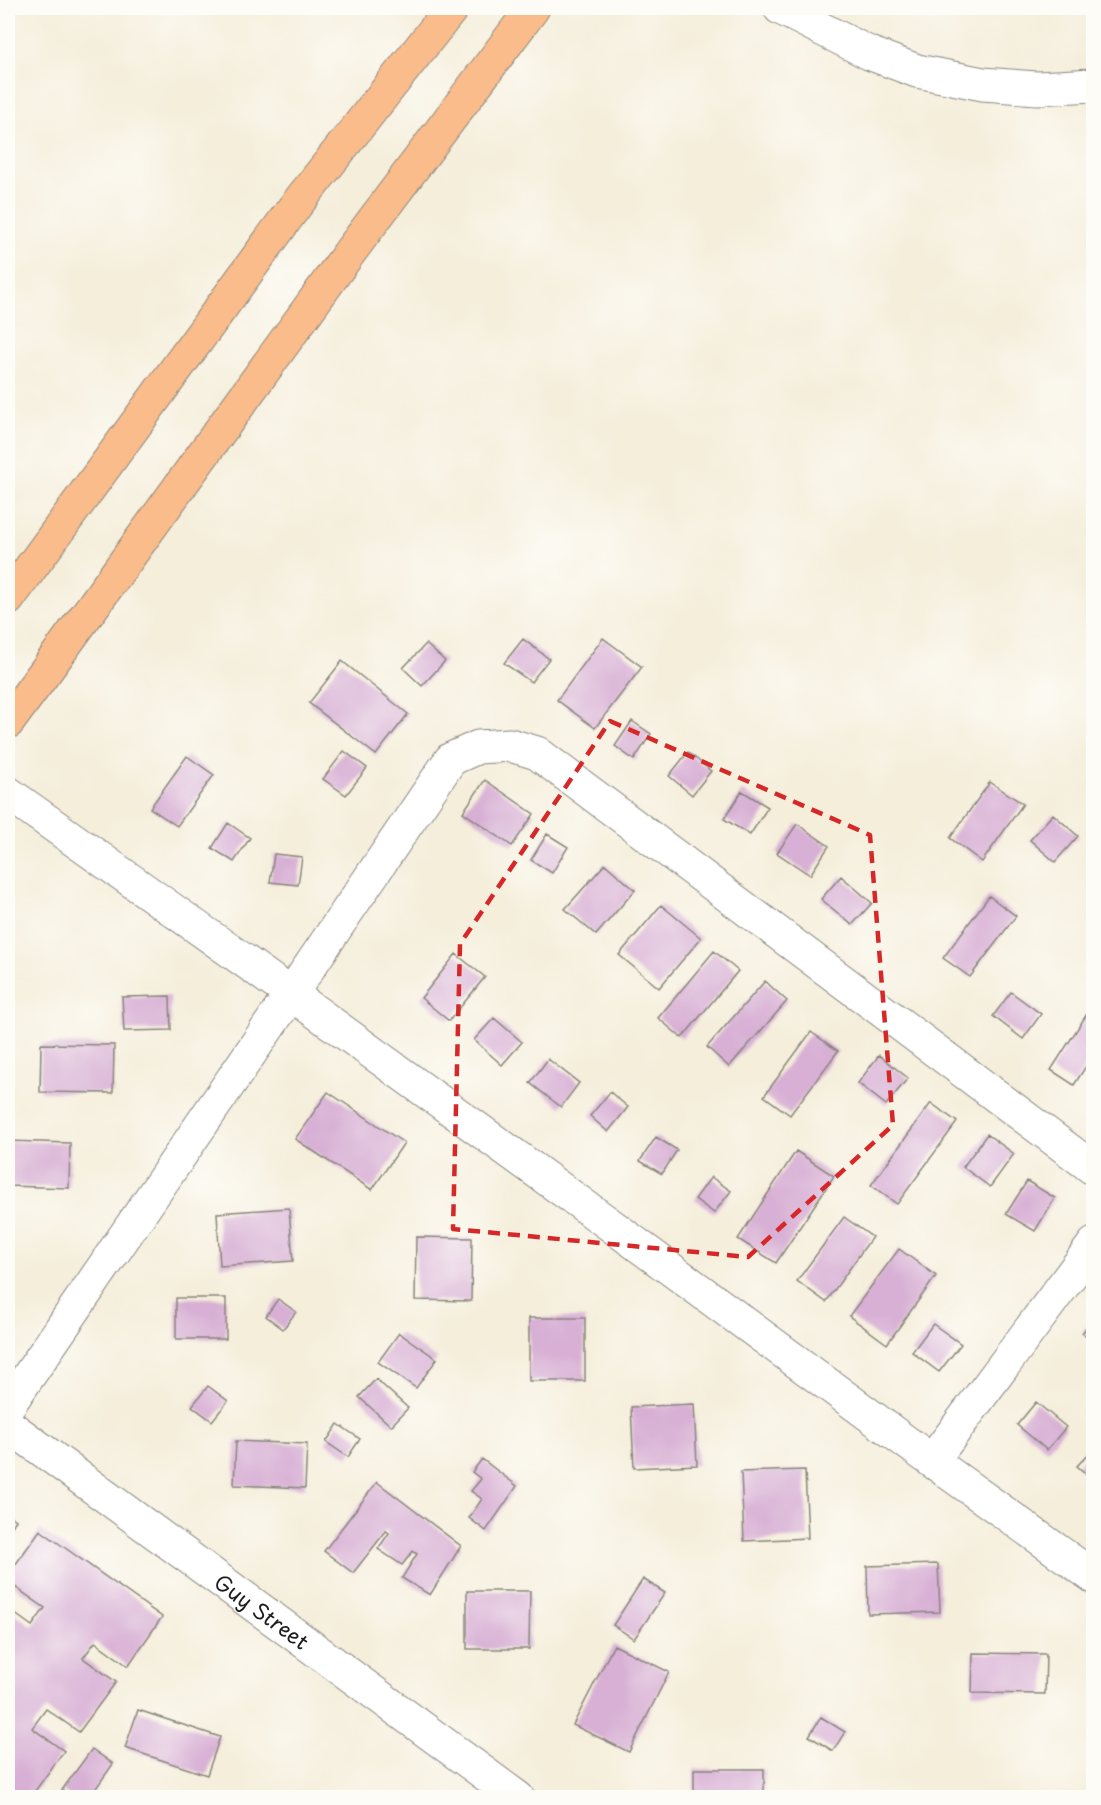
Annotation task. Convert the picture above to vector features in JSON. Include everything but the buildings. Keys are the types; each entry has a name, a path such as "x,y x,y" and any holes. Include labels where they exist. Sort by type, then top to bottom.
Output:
{"highway":[{"path":"8,599 296,205 452,8"},
{"path":"8,722 352,249 533,8"}],"street":[{"path":"780,8 869,53 917,71 994,85 1037,88 1094,86"},
{"path":"8,1406 451,759 478,747 510,745 537,753 1094,1169"},
{"path":"8,793 291,994 1094,1577"},
{"path":"932,1461 1094,1244"},
{"name":"Guy Street","path":"8,1425 518,1797"}],"highlighted area":[{"path":"610,721 870,835 893,1125 748,1257 453,1229 460,944"}],"railway":[{"path":"8,18 14,8"}]}
